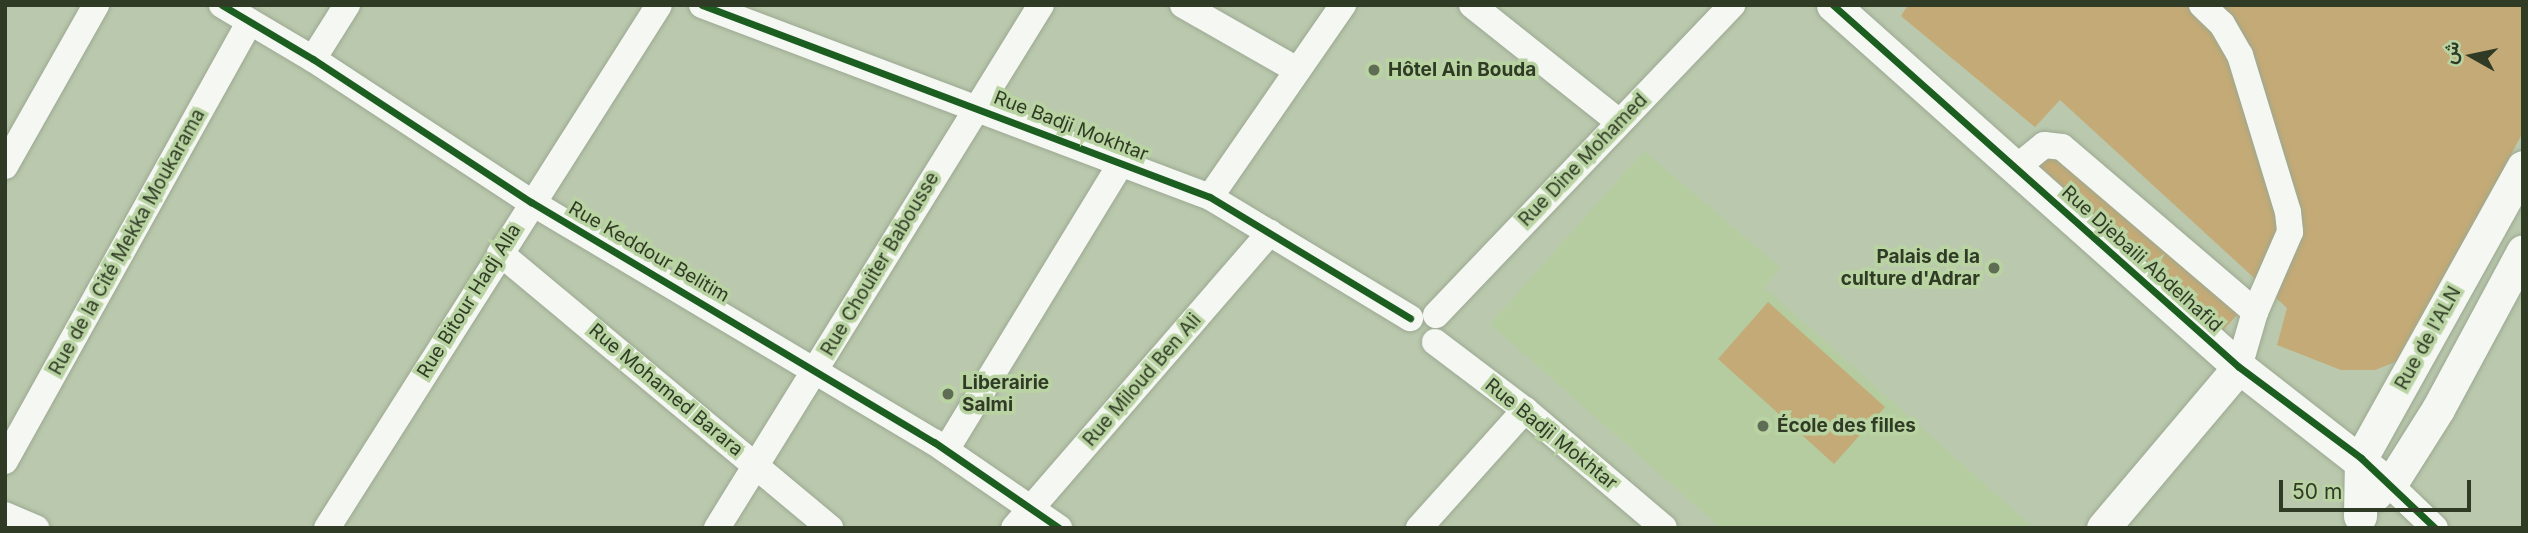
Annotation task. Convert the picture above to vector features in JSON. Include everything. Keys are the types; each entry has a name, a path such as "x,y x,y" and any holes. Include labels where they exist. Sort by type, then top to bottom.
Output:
{"street":[{"path":"5,166 96,5"},
{"name":"Rue Keddour Belitim","path":"222,5 313,59 531,202 817,369 946,450 1059,528"},
{"path":"313,59 347,5"},
{"name":"Rue Bitour Hadj Alla","path":"327,528 531,202 659,5"},
{"name":"Rue Badji Mokhtar","path":"702,5 1210,197 1423,316 1407,328 1414,342 1435,342 1525,410 1664,528"},
{"name":"Rue Chouiter Babousse","path":"717,528 758,466 975,107 1041,5"},
{"path":"1183,5 1297,70"},
{"path":"1210,197 1343,5"},
{"path":"1472,5 1619,122"},
{"name":"Rue Dine Mohamed","path":"1423,316 1619,122 1732,5"},
{"name":"Rue Djebaili Abdelhafid","path":"1833,5 2239,367 2361,458 2435,528"},
{"path":"2103,528 2239,367 2255,312 2290,232 2288,212 2239,55 2222,24 2203,5"},
{"name":"Rue de la Cité Mekka Moukarama","path":"5,461 249,23"},
{"path":"2017,167 2044,145 2062,147 2255,312"},
{"path":"946,450 1122,162"},
{"name":"Rue de l'ALN","path":"2355,522 2361,458 2523,167"},
{"name":"Rue Miloud Ben Ali","path":"1014,528 1270,232"},
{"path":"2355,522 2390,485 2438,409 2523,251"},
{"name":"Rue Mohamed Barara","path":"500,253 830,528"},
{"path":"1419,528 1525,410"},
{"path":"5,514 36,528"}],"shaded area":[{"path":"1908,5 2523,5 2523,132 2403,359 2375,370 2341,370 2277,345 2287,308 2060,100 2035,127 1901,16"},
{"path":"2055,150 2238,314 2223,330 2039,166"},
{"name":"École des filles","path":"1644,151 1781,268 1764,287 2034,528 1721,528 1490,324"},
{"path":"1768,302 1885,407 1834,464 1718,359"}],"cycle path":[{"path":"222,5 313,59 531,202 934,442 1059,528"},
{"path":"702,5 1210,197 1410,318"},
{"path":"1833,5 2239,367 2361,458 2435,528"}],"place":[{"name":"Hôtel Ain Bouda","path":"1374,70"},
{"name":"Palais de la culture d'Adrar","path":"1994,268"},
{"name":"Liberairie Salmi","path":"948,394"},
{"name":"École des filles","path":"1763,426"}]}
